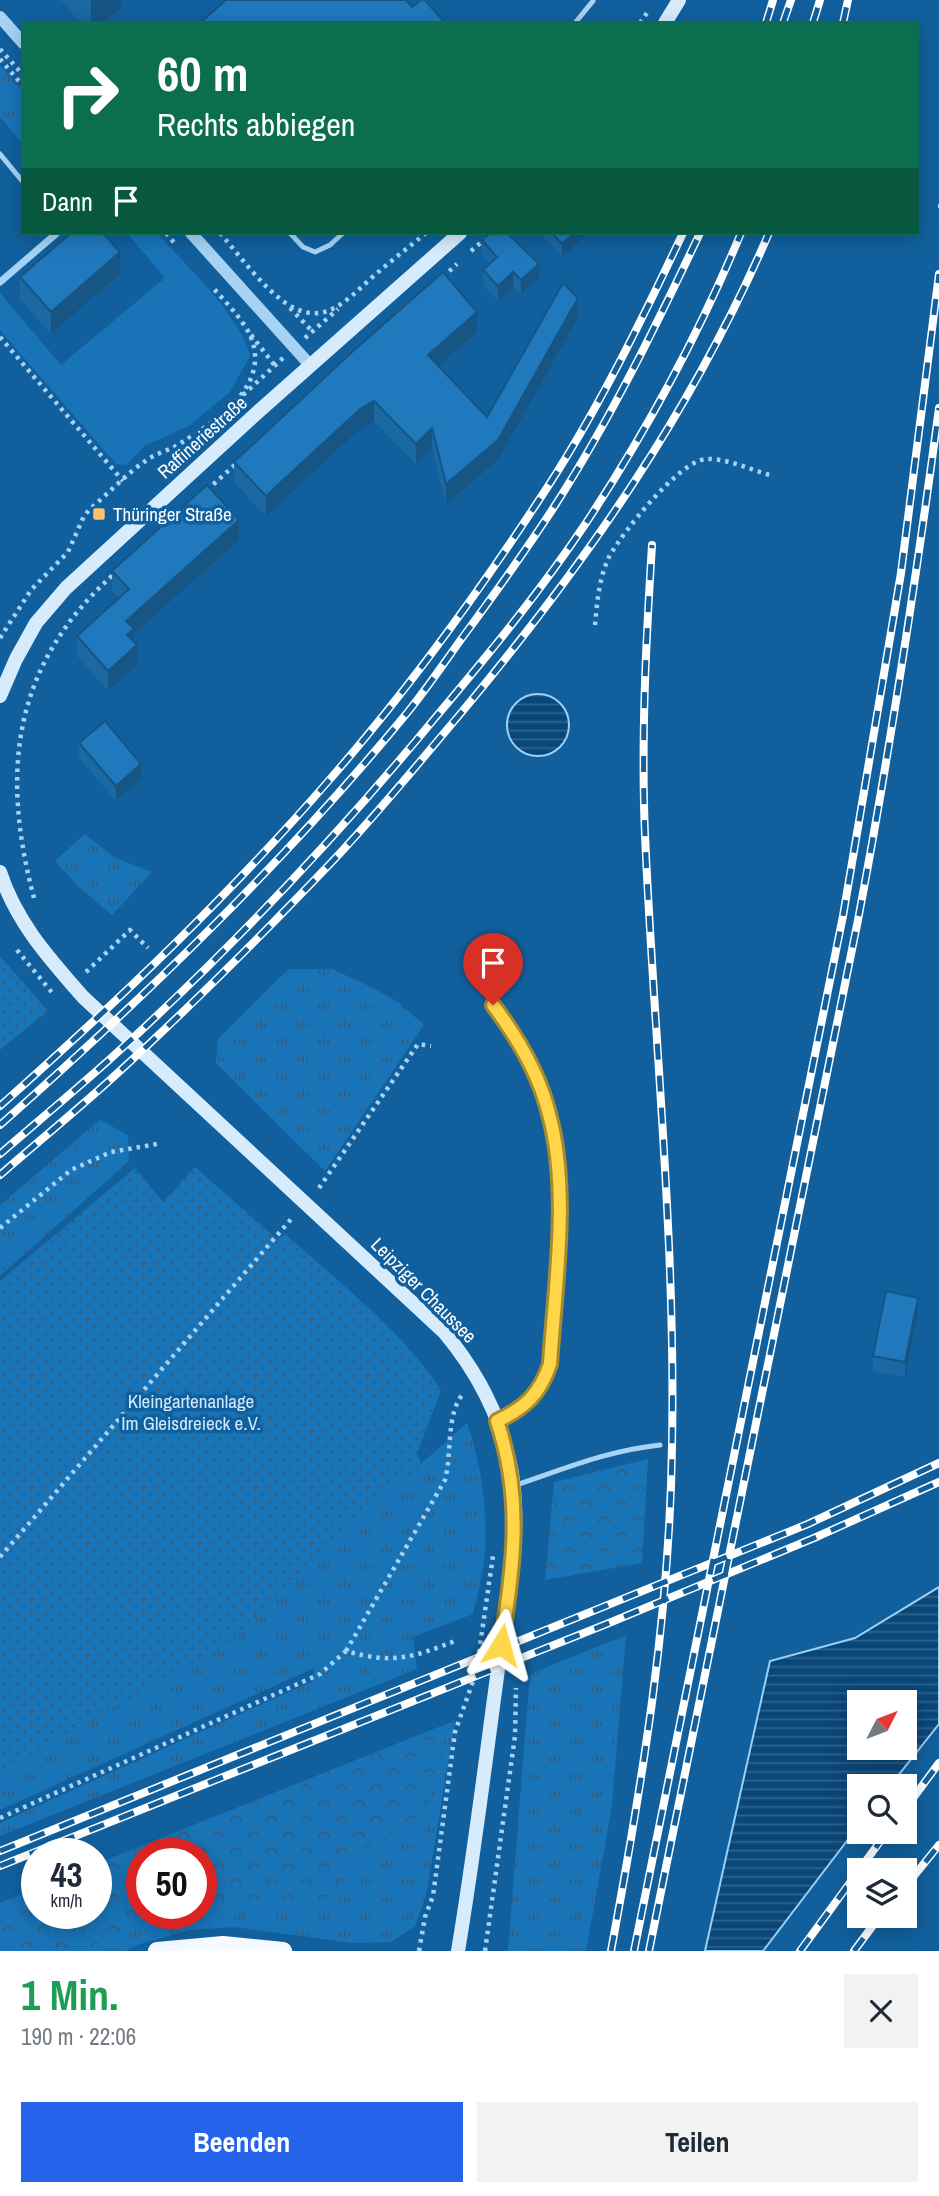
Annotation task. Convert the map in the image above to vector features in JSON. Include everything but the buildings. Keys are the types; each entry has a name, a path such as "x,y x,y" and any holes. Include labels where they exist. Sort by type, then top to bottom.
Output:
{"main road":[{"path":"666,21 679,0"},
{"name":"Raffineriestraße","path":"0,696 22,646 53,602 90,564 458,235"},
{"name":"Leipziger Chaussee","path":"0,872 19,915 40,948 83,997 444,1332 476,1374 497,1421 510,1464 515,1521 508,1601 482,1799 458,1951"},
{"path":"157,1951 223,1945 283,1951"}],"street":[{"path":"0,17 21,41"},
{"path":"0,282 55,235"},
{"path":"193,235 310,365"}],"lane":[{"path":"577,21 593,1"},
{"path":"0,154 21,180"},
{"path":"292,235 303,247 315,252 330,245 341,235"},
{"path":"493,1005 515,1034 530,1062 549,1113 556,1145 560,1207 550,1364 544,1381 532,1399 514,1413 497,1421"},
{"path":"513,1486 597,1456 624,1449 660,1445"}],"path":[{"path":"0,49 21,73"},
{"path":"0,59 21,84"},
{"path":"168,235 182,252"},
{"path":"222,235 259,278 285,302 304,312 313,313 330,310 346,301 424,235"},
{"path":"433,285 490,235"},
{"path":"208,281 291,383"},
{"path":"0,638 31,590 68,552 85,516 146,460 178,445 211,423 237,400 251,377 256,361 247,329"},
{"path":"0,337 123,481"},
{"path":"203,494 243,458"},
{"path":"595,625 598,592 608,559 640,515 681,470 703,459 722,460 774,476"},
{"path":"40,910 26,875 15,830 13,752 22,710 40,668 57,639 103,584 123,566"},
{"path":"79,966 86,972 130,930 148,948"},
{"path":"10,939 31,970 59,1000"},
{"path":"309,1179 319,1188 418,1044 431,1046"},
{"path":"0,1228 71,1170 111,1152 157,1144"},
{"path":"0,1557 292,1218 283,1209"},
{"path":"457,1383 467,1400"},
{"path":"0,1818 320,1674 346,1651 445,1480 449,1466 454,1408 463,1394"},
{"path":"419,1951 425,1917 433,1896 455,1732 475,1673 493,1551"},
{"path":"346,1651 372,1659 412,1657 458,1640"},
{"path":"485,1951 515,1737 517,1675"}],"green space":[{"path":"0,65 21,90 21,142 0,117"},
{"path":"129,235 159,235 223,307 244,339 250,356 230,392 189,426 146,445 126,465 116,464 0,330 0,293 61,365 165,278"},
{"path":"85,834 115,858 152,872 112,915 81,889 55,861"},
{"path":"0,956 48,1011 0,1050"},
{"path":"288,969 332,969 398,1002 424,1025 325,1171 216,1063 218,1039"},
{"path":"100,1120 128,1135 129,1161 0,1276 0,1205"},
{"name":"Kleingartenanlage Im Gleisdreieck e.V.","path":"195,1167 278,1240 284,1233 368,1307 426,1368 441,1390 417,1454 421,1464 223,1646 0,1772 0,1281 135,1168 163,1202"},
{"path":"467,1423 480,1471 484,1504 485,1554 481,1577 473,1614 413,1637 417,1669 0,1836 0,1823 313,1681 314,1668 0,1810 0,1772 223,1646 353,1524"},
{"path":"648,1459 642,1563 545,1580 554,1482"},
{"path":"626,1635 612,1806 586,1951 508,1951 530,1674"},
{"path":"455,1721 426,1896 415,1926 391,1942 353,1943 234,1927 217,1928 217,1907 341,1889 365,1844 422,1821 445,1749 431,1730"},
{"path":"431,1730 445,1749 422,1821 365,1844 341,1889 316,1902 217,1908 217,1838 161,1838"},
{"path":"126,1852 126,1929 86,1951 0,1951 0,1903 21,1894 21,1929 112,1929 112,1858"},
{"path":"126,1928 205,1929 190,1930 125,1951 86,1951"}],"shaded area":[{"path":"538,694 560,703 569,725 560,747 538,756 516,747 507,725 516,703"},
{"path":"939,1587 939,1724 917,1752 917,1690 847,1690 847,1760 910,1760 899,1774 847,1774 847,1841 763,1951 705,1951 770,1661 855,1638"}],"railway":[{"path":"767,21 773,0"},
{"path":"784,21 791,0"},
{"path":"814,21 820,0"},
{"path":"843,21 848,0"},
{"path":"0,1106 129,988 253,865 331,778 414,677 491,572 560,468 616,369 682,235"},
{"path":"0,1125 107,1028 212,927 312,823 415,703 522,555 575,474 632,372 699,235"},
{"path":"0,1154 152,1020 278,895 358,808 494,647 568,549 630,454 689,345 740,235"},
{"path":"0,1175 121,1070 252,944 362,830 507,657 593,543 633,484 706,363 768,235"},
{"path":"634,1951 843,916 901,573 939,274"},
{"path":"649,1951 858,920 902,665 939,408"},
{"path":"611,1951 643,1762 660,1636 672,1445 668,1216 644,799 645,690 652,545"},
{"path":"0,1851 808,1524 939,1463"},
{"path":"0,1866 609,1623 814,1538 939,1482"},
{"path":"917,1793 939,1763"},
{"path":"800,1951 878,1844"},
{"path":"917,1872 939,1845"},
{"path":"854,1951 871,1928"}],"place":[{"name":"Thüringer Straße","path":"99,514"}],"route":[{"path":"493,1005 515,1034 543,1094 556,1145 560,1207 550,1364 544,1381 527,1405 497,1421 510,1464 515,1521 501,1645"}]}
